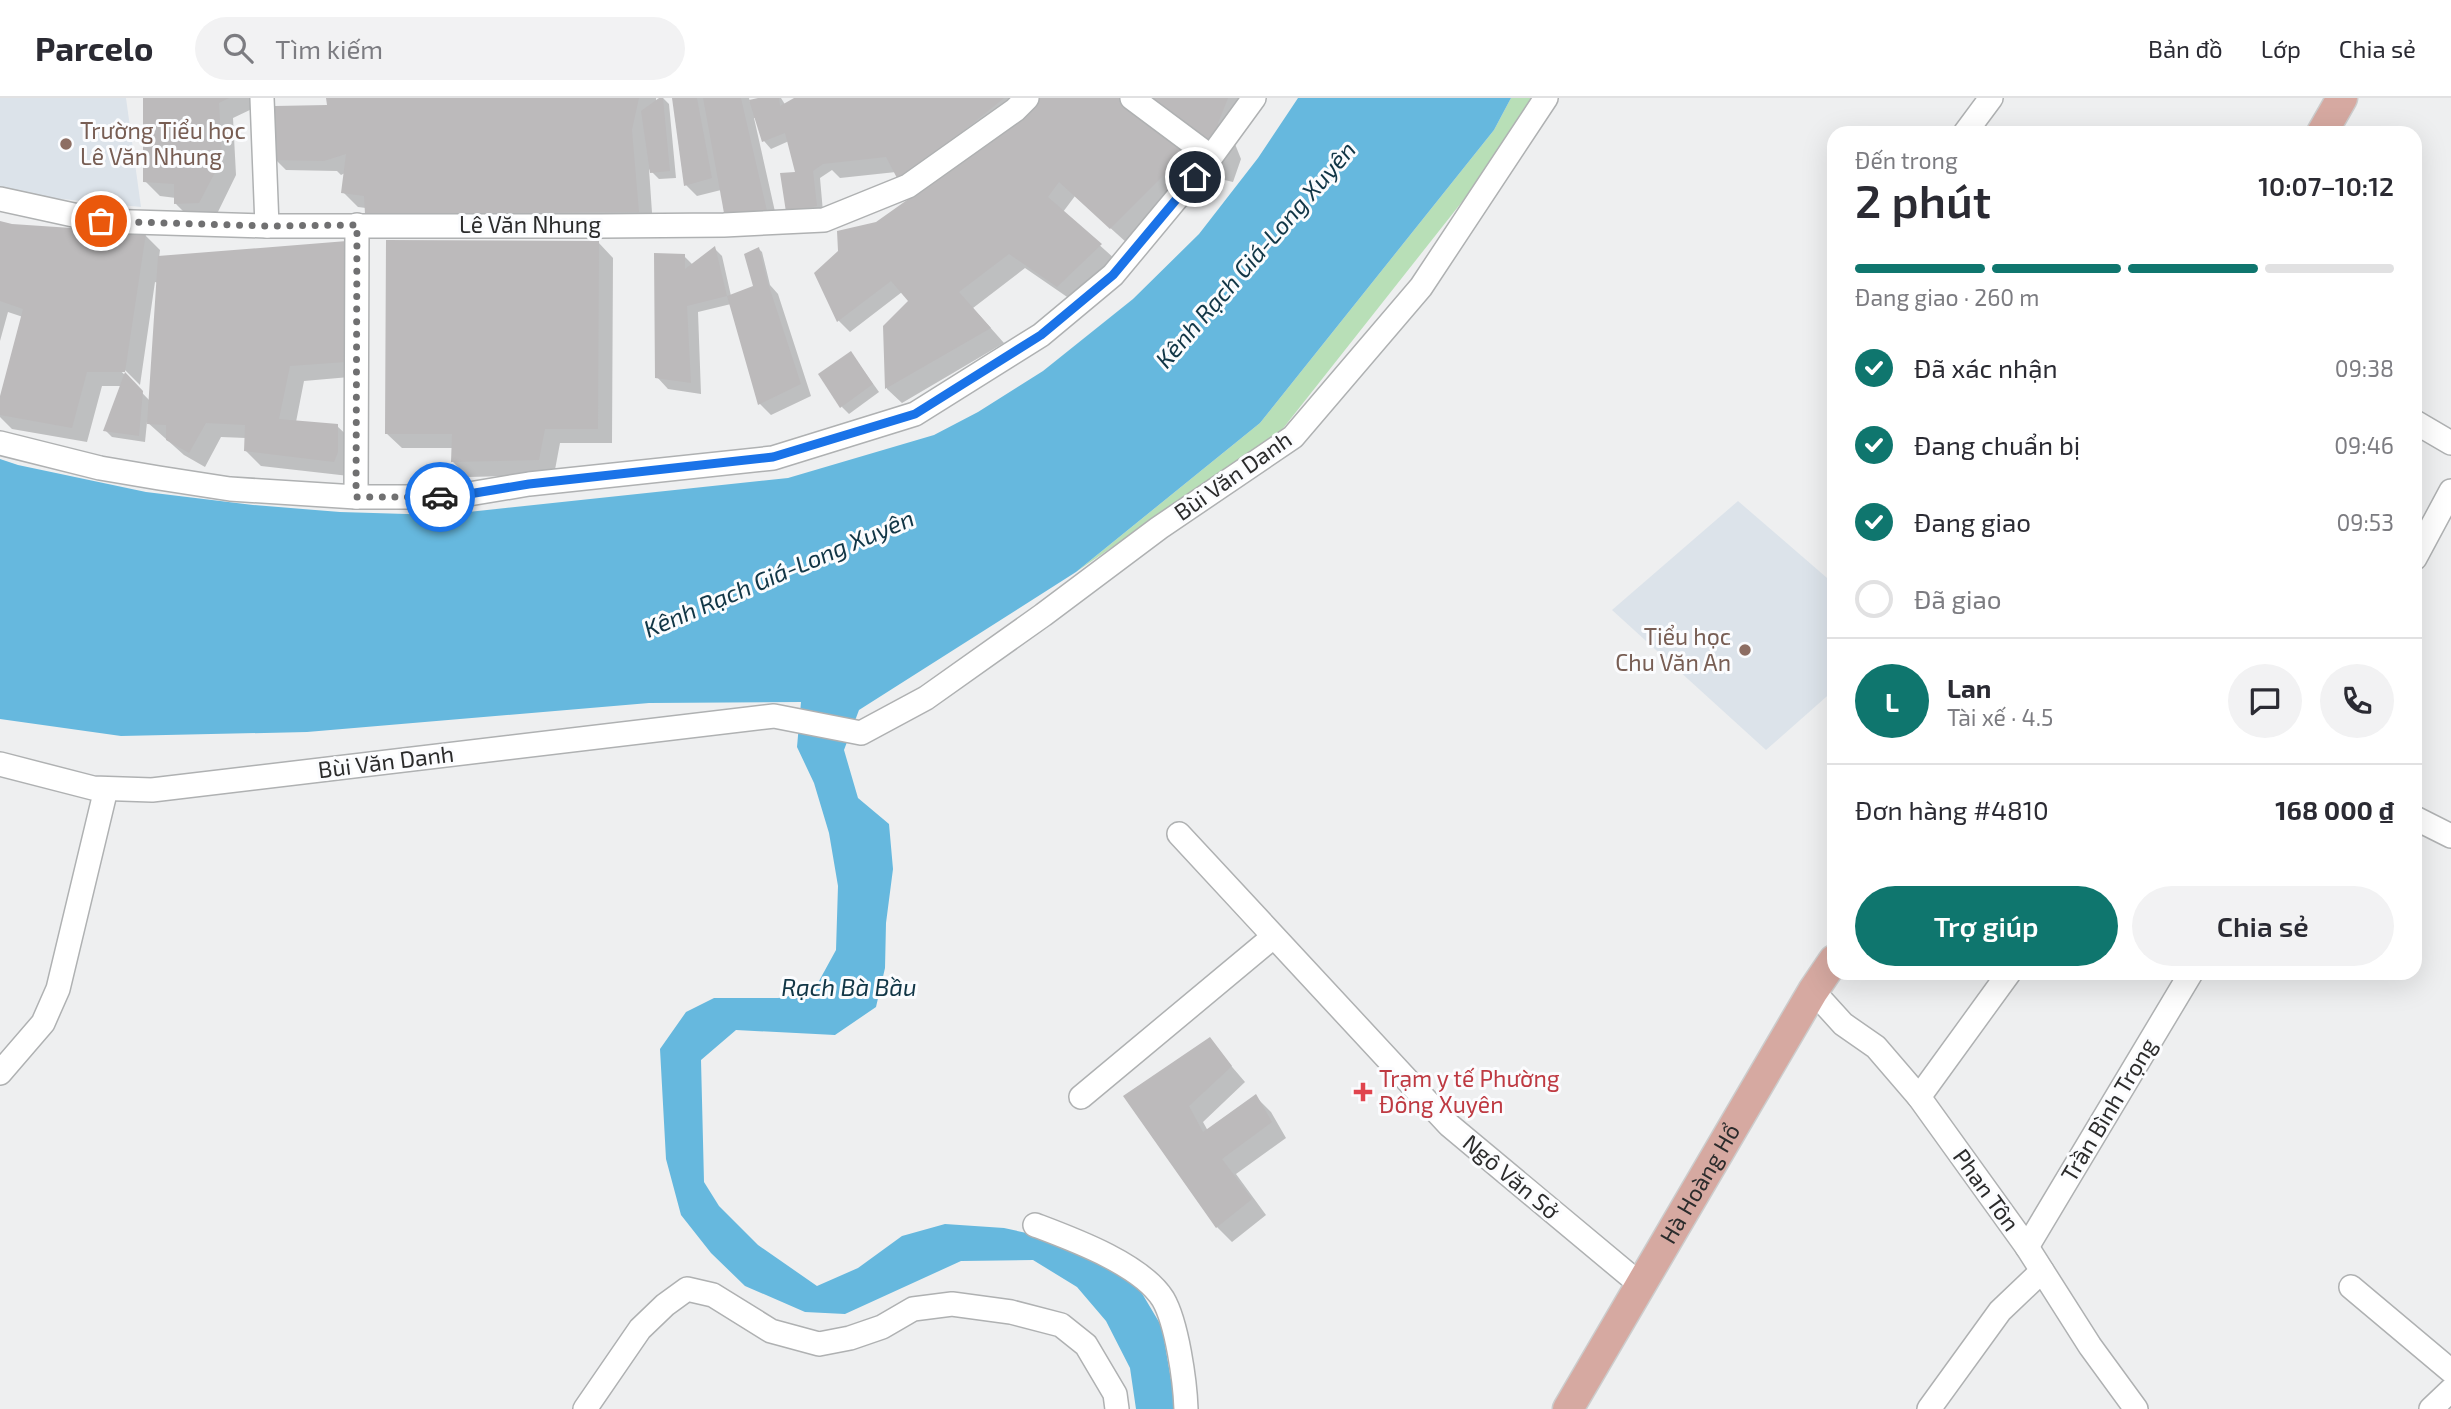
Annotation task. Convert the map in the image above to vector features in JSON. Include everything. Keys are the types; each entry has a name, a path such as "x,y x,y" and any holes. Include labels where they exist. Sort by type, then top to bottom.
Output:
{"main road":[{"path":"2326,126 2342,98"},
{"name":"Hà Hoàng Hổ","path":"1568,1409 1827,970"}],"street":[{"path":"262,98 267,226"},
{"name":"Lê Văn Nhung","path":"0,199 101,221 267,226 724,225 824,220 908,186 1015,110 1027,98"},
{"path":"1132,98 1211,157"},
{"path":"0,443 100,468 230,489 356,497 451,497 529,484 773,457 915,414 1041,335 1113,275 1211,157 1254,98"},
{"name":"Bùi Văn Danh","path":"0,764 100,788 152,790 775,716 861,733 926,698 1044,615 1159,528 1293,437 1421,287 1546,98"},
{"path":"1970,126 1991,98"},
{"path":"356,497 357,225"},
{"path":"2422,426 2451,443"},
{"path":"2422,545 2451,491"},
{"path":"0,1073 43,1023 58,989 100,788"},
{"path":"2422,822 2451,836"},
{"name":"Ngô Văn Sở","path":"1179,834 1449,1125 1642,1286"},
{"path":"1081,1097 1273,937"},
{"path":"1919,1097 2004,980"},
{"name":"Trần Bình Trọng","path":"2026,1247 2187,980"},
{"name":"Phan Tôn","path":"1813,991 1843,1024 1875,1047 1919,1097 2026,1247 2090,1346 2136,1409"},
{"path":"1035,1225 1089,1246 1132,1271 1157,1292 1171,1320 1185,1387 1186,1409"},
{"path":"1929,1409 2000,1311 2042,1271"},
{"path":"2351,1287 2451,1371"},
{"path":"585,1409 640,1329 687,1289 713,1295 771,1331 819,1344 850,1338 882,1327 913,1309 952,1304 1011,1311 1061,1325 1086,1345 1115,1394 1117,1409"},
{"path":"2431,1409 2451,1390"}],"shaded area":[{"name":"Trường Tiểu học Lê Văn Nhung","path":"0,98 126,98 141,207 52,198 0,189"},
{"name":"Tiểu học Chu Văn An","path":"1738,501 1827,578 1827,696 1766,750 1612,610"}],"green space":[{"path":"1511,98 1534,98 1514,136 1281,431 1076,572 1260,423 1494,130"}],"water":[{"path":"1298,98 1511,98 1494,130 1260,423 1076,572 859,710 844,750 858,798 889,824 893,869 886,923 885,968 876,1007 835,1035 736,1030 701,1060 704,1182 719,1206 758,1245 817,1286 858,1268 902,1236 945,1224 1004,1228 1045,1237 1097,1260 1137,1285 1162,1327 1176,1409 1136,1409 1130,1368 1106,1321 1077,1287 1033,1260 961,1261 845,1314 805,1312 745,1286 711,1253 681,1215 666,1159 660,1049 686,1012 714,998 778,998 813,992 836,950 838,886 829,833 814,783 797,747 801,702 649,703 307,732 121,736 0,719 0,459 146,492 340,512 440,515 788,478 934,435 978,412 1043,371 1133,299 1199,234 1258,158"}],"building":[{"path":"143,98 229,98 219,103 222,159 199,203 174,204 174,184 143,182"},
{"path":"326,98 639,98 632,130 639,212 365,214 364,196 341,193 346,154 324,161 273,160 275,106 327,105"},
{"path":"663,98 670,171 650,173 641,111"},
{"path":"672,98 697,98 712,178 684,186"},
{"path":"703,98 741,98 768,215 724,213"},
{"path":"779,98 780,106 794,98 1004,98 944,147 897,178 886,157 823,164 813,171 817,206 786,212 780,173 795,172 785,133 762,142 749,100"},
{"path":"1037,98 1228,98 1218,123 1227,142 1218,168 1180,159 1110,229 1059,182 1048,197 1102,244 1057,287 1009,254 959,292 991,328 885,389 883,326 908,301 891,281 837,322 814,273 838,251 837,231 876,222 972,154"},
{"path":"0,221 146,233 125,372 87,372 72,428 0,415 0,396 23,309 0,301"},
{"path":"386,240 599,241 598,429 545,429 539,460 451,462 452,434 385,434"},
{"path":"347,241 346,362 290,366 279,419 338,424 338,452 334,462 244,451 245,425 206,423 189,453 166,440 166,425 147,424 158,256"},
{"path":"715,246 727,296 687,306 691,383 655,378 654,253 685,254 685,269"},
{"path":"759,247 801,384 758,405 727,296 753,286 744,254"},
{"path":"851,351 873,384 840,408 818,374"},
{"path":"125,372 143,391 139,436 103,431"},
{"path":"1210,1037 1232,1066 1189,1106 1203,1132 1256,1094 1272,1122 1222,1159 1252,1199 1216,1228 1123,1096"}],"way so far":[{"path":"101,221 267,226 357,225 356,497 440,497"}],"place":[{"name":"Trường Tiểu học Lê Văn Nhung","path":"66,144"},
{"name":"Tiểu học Chu Văn An","path":"1745,650"},
{"name":"Trạm y tế Phường Đông Xuyên","path":"1363,1092"}],"route":[{"path":"440,497 529,484 773,457 915,414 1041,335 1113,275 1195,177"}],"water label":[{"name":"Kênh Rạch Giá-Long Xuyên","path":"1256,255"},
{"name":"Kênh Rạch Giá-Long Xuyên","path":"779,574"},
{"name":"Rạch Bà Bầu","path":"849,988"}]}
